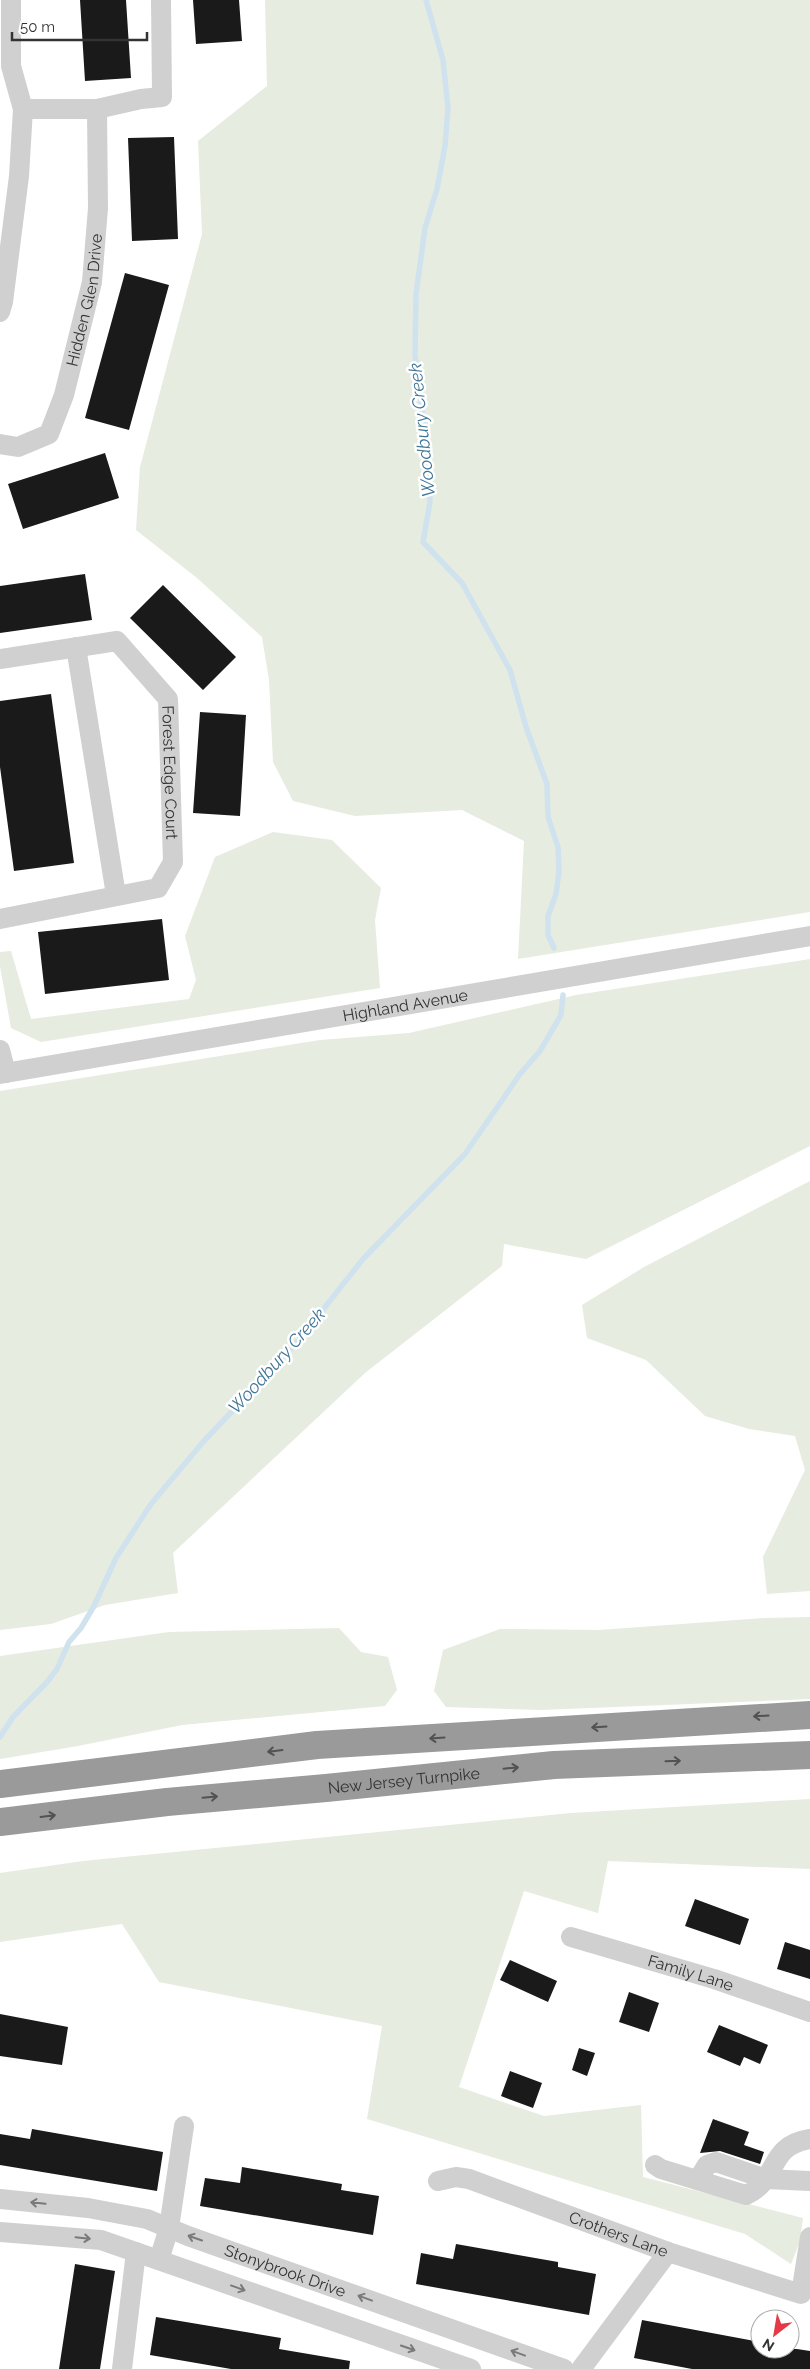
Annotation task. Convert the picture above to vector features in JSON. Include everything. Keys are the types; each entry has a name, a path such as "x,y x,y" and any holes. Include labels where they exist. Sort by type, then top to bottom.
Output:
{"highway":[{"path":"0,1784 317,1745 810,1715"},
{"name":"New Jersey Turnpike","path":"0,1822 167,1802 554,1765 810,1755"}],"street":[{"path":"0,312 3,302 19,176 23,109 5,58 11,0"},
{"path":"23,109 97,109 141,99 162,97 161,0"},
{"name":"Hidden Glen Drive","path":"0,444 18,447 49,434 64,395 92,282 98,208 97,109"},
{"name":"Forest Edge Court","path":"0,659 118,641 168,699 172,862 158,888 0,920"},
{"path":"76,647 116,895"},
{"name":"Highland Avenue","path":"3,1074 810,936"},
{"path":"0,1050 3,1074"},
{"name":"Family Lane","path":"571,1937 714,1979 810,2012"},
{"path":"158,2260 169,2228 184,2126"},
{"path":"766,2179 783,2149 799,2140 810,2139"},
{"path":"655,2165 661,2169 698,2180 707,2165 716,2162 766,2179 810,2181"},
{"name":"Crothers Lane","path":"438,2181 456,2177 469,2178 668,2252 800,2294 810,2237"},
{"name":"Stonybrook Drive","path":"0,2199 88,2208 147,2219 564,2369"},
{"name":"Stonybrook Drive","path":"0,2232 101,2240 464,2368"},
{"path":"122,2369 136,2252"},
{"path":"581,2369 668,2252"}],"shaded area":[{"path":"265,0 810,0 810,912 518,959 524,841 462,810 355,816 293,801 273,762 269,680 262,637 197,578 136,530 140,467 202,234 198,141 267,86"},
{"path":"273,832 332,840 381,888 375,920 380,988 41,1042 11,1028 0,966 0,952 11,951 31,1019 189,999 196,980 185,936 215,857"},
{"path":"810,959 810,1146 586,1259 504,1244 502,1266 365,1373 173,1553 178,1593 105,1605 51,1624 0,1630 0,1091 320,1040 409,1033 576,995"},
{"path":"810,1181 810,1591 767,1594 763,1557 805,1470 795,1436 749,1429 705,1416 646,1360 587,1338 582,1305 644,1267"},
{"path":"810,1617 810,1699 541,1710 446,1707 434,1691 443,1650 500,1629 599,1630 765,1618"},
{"path":"339,1628 361,1652 388,1657 397,1690 385,1706 182,1725 78,1746 0,1759 0,1656 169,1632"},
{"path":"810,1799 810,1869 608,1861 598,1913 524,1891 459,2087 544,2116 641,2105 643,2177 803,2218 800,2241 791,2264 745,2234 367,2119 382,2026 159,1982 122,1924 0,1942 0,1873 83,1861 571,1813"}],"building":[{"path":"80,0 126,0 131,78 85,81"},
{"path":"193,0 239,0 242,41 196,44"},
{"path":"174,137 178,239 132,241 128,138"},
{"path":"125,273 169,285 129,430 85,418"},
{"path":"105,453 119,498 23,529 8,484"},
{"path":"85,574 92,620 0,633 0,586"},
{"path":"163,585 236,657 203,690 130,618"},
{"path":"51,694 74,863 14,871 0,767 0,701"},
{"path":"200,712 246,715 240,816 193,813"},
{"path":"162,919 169,980 45,994 38,932"},
{"path":"695,1899 749,1919 740,1945 685,1926"},
{"path":"785,1942 810,1950 810,1979 777,1969"},
{"path":"510,1960 557,1981 548,2002 500,1980"},
{"path":"629,1992 659,2003 649,2032 619,2022"},
{"path":"0,2014 68,2027 62,2065 0,2056"},
{"path":"719,2025 768,2045 760,2064 744,2057 740,2066 707,2052"},
{"path":"579,2048 595,2053 587,2076 572,2070"},
{"path":"510,2071 542,2083 533,2108 501,2096"},
{"path":"713,2119 749,2132 744,2145 764,2152 760,2164 720,2151 700,2153"},
{"path":"32,2129 163,2152 157,2191 0,2165 0,2134 30,2139"},
{"path":"242,2167 342,2184 341,2190 379,2196 373,2235 200,2206 205,2178 240,2183"},
{"path":"456,2244 558,2262 558,2267 596,2274 589,2315 416,2284 421,2253 453,2259"},
{"path":"75,2264 115,2271 100,2369 59,2369"},
{"path":"156,2317 281,2338 279,2349 350,2361 349,2369 231,2369 150,2355"},
{"path":"642,2320 750,2340 750,2359 800,2359 800,2349 810,2351 810,2369 692,2369 634,2358"}],"waterway":[{"name":"Woodbury Creek","path":"426,0 443,60 448,108 445,146 437,189 425,228 416,294 415,355 428,459 430,502 423,542 462,583 510,670 526,727 547,784 548,817 558,847 559,871 556,894 548,916 548,935 554,948"},
{"name":"Woodbury Creek","path":"0,1737 13,1717 57,1669 69,1642 81,1628 94,1606 116,1558 151,1504 203,1442 299,1340 363,1259 465,1154 520,1074 540,1051 561,1015 563,995"}]}
